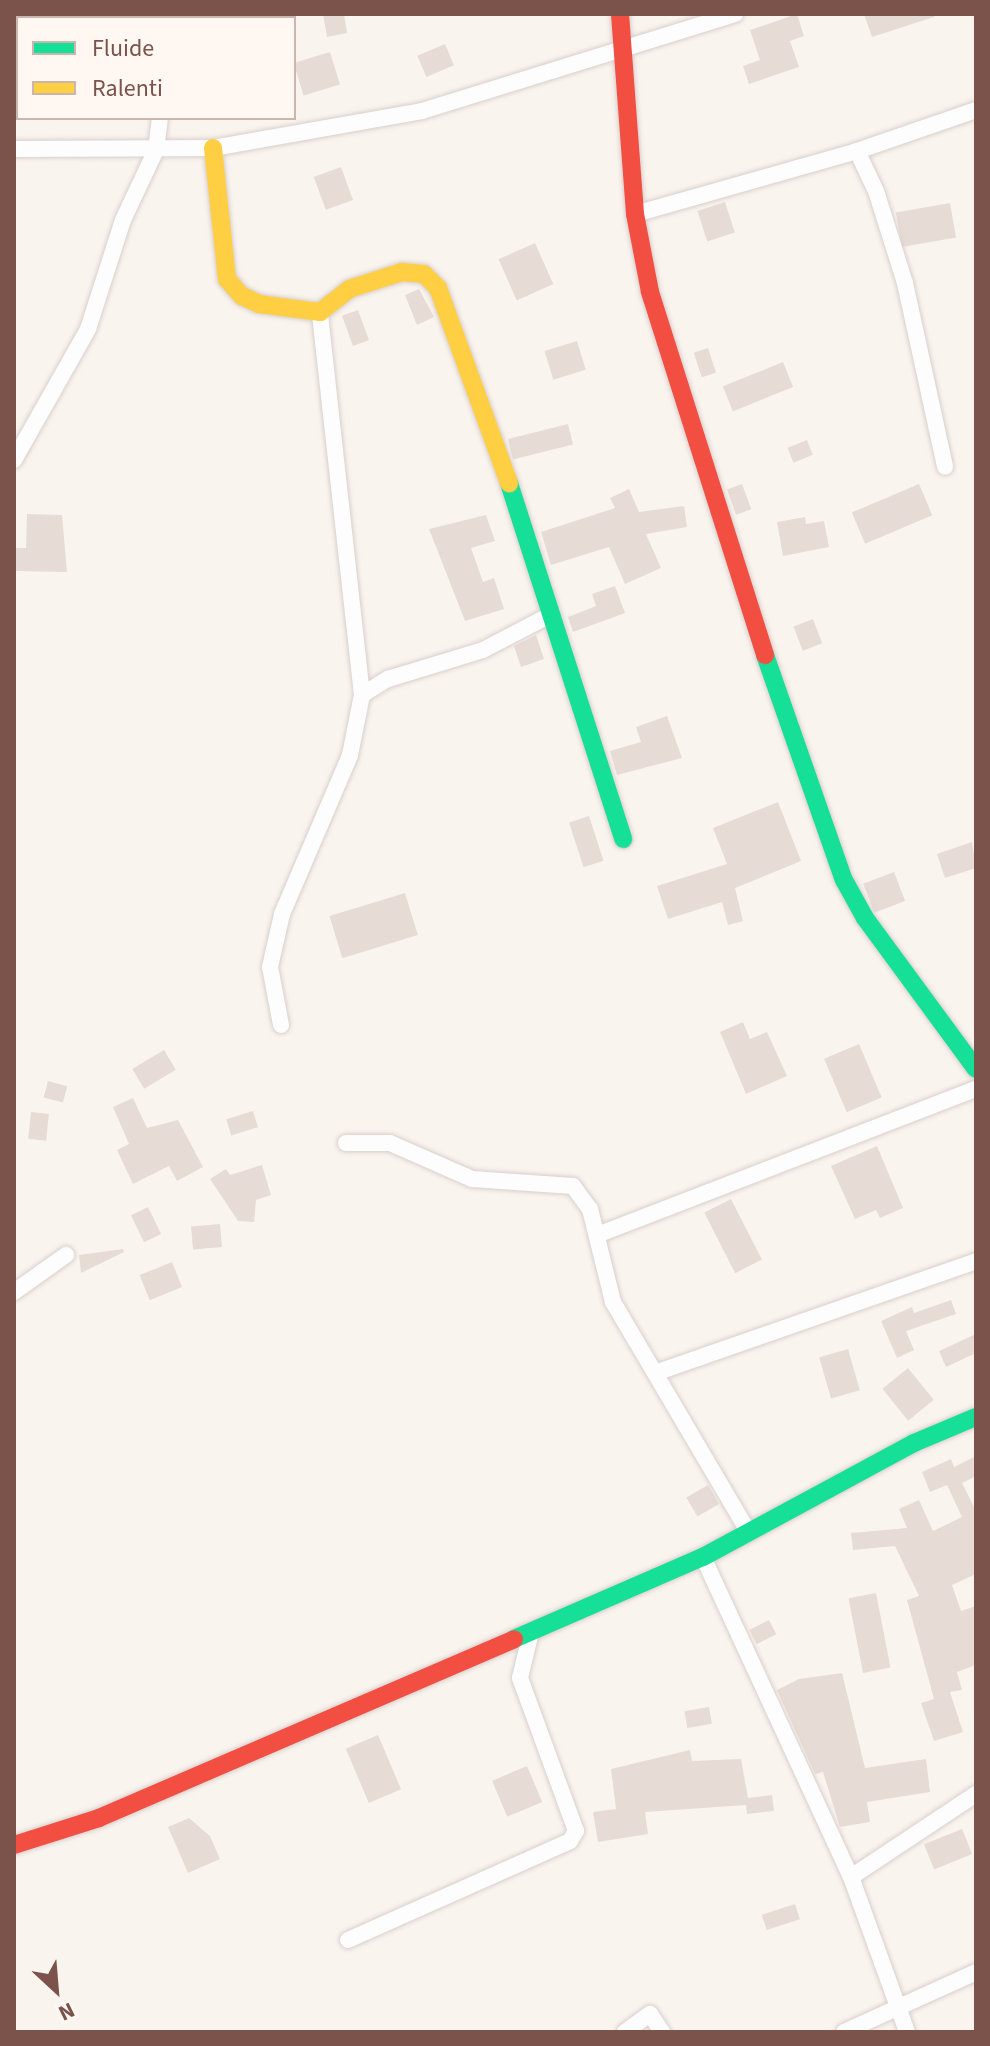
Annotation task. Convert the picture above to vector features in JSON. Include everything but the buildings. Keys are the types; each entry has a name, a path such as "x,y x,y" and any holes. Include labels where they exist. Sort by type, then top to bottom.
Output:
{"street":[{"path":"620,14 635,214 650,292 738,579 844,880 865,918 976,1069"},
{"path":"14,149 213,148 422,111 735,14"},
{"path":"635,214 857,151 976,110"},
{"path":"14,460 88,329 123,220 156,150 160,120"},
{"path":"213,148 227,279 242,296 259,304 320,312 349,289 402,272 424,274 438,288 527,534 623,839"},
{"path":"857,151 876,191 905,283 945,467"},
{"path":"281,1025 270,967 282,914 350,755 362,695 320,312"},
{"path":"362,695 388,679 483,650 550,615"},
{"path":"597,1235 976,1089"},
{"path":"346,1143 390,1143 472,1179 573,1186 590,1209 613,1302 658,1372 749,1533"},
{"path":"14,1292 66,1255"},
{"path":"658,1372 976,1261"},
{"path":"14,1845 99,1818 531,1632 646,1578 703,1557 914,1443 976,1417"},
{"path":"703,1557 851,1877 907,2032"},
{"path":"348,1940 570,1841 576,1831 520,1678 531,1632"},
{"path":"851,1877 976,1794"},
{"path":"844,2032 976,1972"},
{"path":"625,2032 650,2014 662,2032"}],"traffic: fast":[{"path":"509,483 623,839"},
{"path":"765,655 844,880 865,918 976,1069"},
{"path":"514,1639 703,1557 914,1443 976,1417"}],"traffic: slow":[{"path":"213,148 227,279 242,296 259,304 320,312 349,289 402,272 424,274 438,288 509,483"}],"traffic: jam":[{"path":"620,14 635,214 650,292 765,655"},
{"path":"14,1845 99,1818 514,1639"}]}
